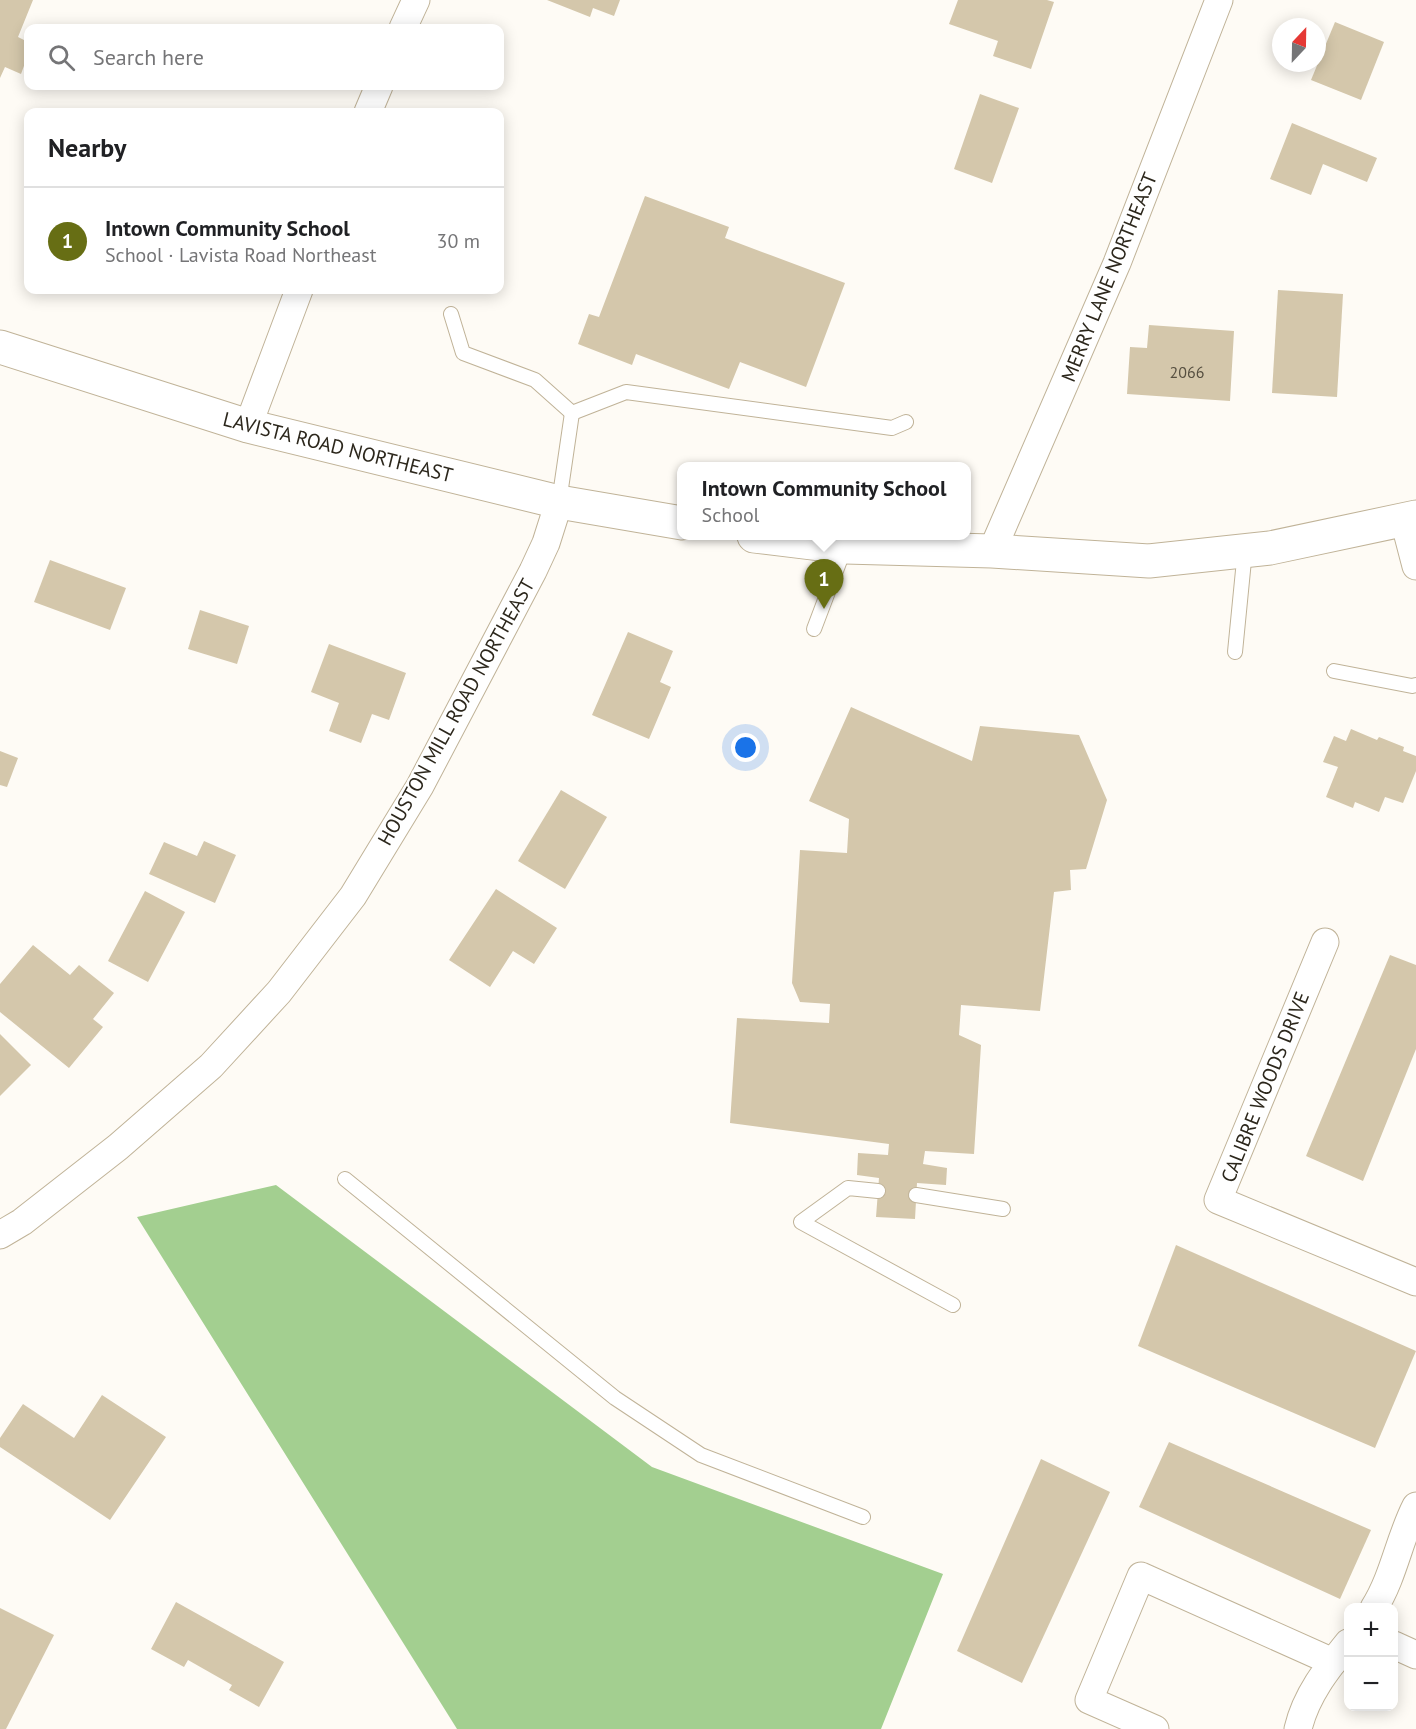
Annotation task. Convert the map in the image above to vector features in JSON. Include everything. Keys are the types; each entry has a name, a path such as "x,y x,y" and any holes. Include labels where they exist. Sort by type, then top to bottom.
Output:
{"main road":[{"name":"LAVISTA ROAD NORTHEAST","path":"0,347 248,426 559,502 677,523"},
{"path":"787,540 845,547 992,551 1149,561 1270,548 1410,518"}],"street":[{"path":"405,24 416,0"},
{"name":"MERRY LANE NORTHEAST","path":"992,551 1117,263 1219,0"},
{"path":"370,108 377,90"},
{"path":"248,426 298,294"},
{"name":"HOUSTON MILL ROAD NORTHEAST","path":"0,1235 22,1222 117,1147 211,1066 279,992 346,904 426,776 533,571 546,543 559,502"},
{"path":"1410,518 1416,566"},
{"name":"CALIBRE WOODS DRIVE","path":"1325,942 1218,1200 1416,1282"},
{"path":"1377,1603 1388,1582 1408,1521 1416,1506"},
{"path":"1155,1729 1089,1700 1141,1576 1341,1652 1309,1698 1298,1729"},
{"path":"1398,1647 1416,1655"}],"lane":[{"path":"451,314 463,353 535,380 572,413"},
{"path":"572,413 626,392 892,428 906,422"},
{"path":"559,502 572,413"},
{"path":"814,629 845,547"},
{"path":"1235,652 1245,550"},
{"path":"1334,671 1416,685"},
{"path":"345,1179 615,1398 701,1455 863,1517"},
{"path":"878,1191 848,1188 801,1222 953,1305"},
{"path":"916,1195 1003,1209"}],"green space":[{"path":"276,1185 652,1467 943,1574 881,1729 457,1729 137,1217"}],"building":[{"path":"0,0 33,0 18,37 24,40 24,66 21,74 5,67 0,78"},
{"path":"547,0 620,0 614,16 593,8 590,17"},
{"path":"958,0 1047,0 1054,2 1031,69 993,56 998,41 949,24"},
{"path":"1335,22 1384,42 1361,100 1311,80 1314,72 1326,72 1326,44"},
{"path":"980,94 1019,108 992,183 954,169"},
{"path":"1292,123 1377,158 1367,182 1323,164 1311,195 1270,179"},
{"path":"645,196 729,227 725,238 845,283 806,387 740,362 729,389 636,354 632,365 578,344 589,314 599,317"},
{"path":"1278,290 1343,294 1337,397 1272,393"},
{"path":"1149,325 1234,331 1230,401 1127,394 1130,347 1147,348"},
{"path":"50,560 126,588 110,630 34,602"},
{"path":"200,610 249,626 237,664 188,649"},
{"path":"628,632 673,651 660,682 671,687 649,739 592,715"},
{"path":"329,644 406,673 389,720 372,714 361,743 329,731 339,703 311,692"},
{"path":"851,707 972,761 980,726 1079,735 1107,800 1086,869 1070,870 1071,890 1054,892 1040,1011 961,1005 959,1035 981,1045 974,1154 925,1151 923,1164 947,1168 946,1185 917,1183 915,1219 876,1217 879,1178 857,1175 858,1153 888,1155 889,1144 730,1123 737,1018 829,1023 830,1004 800,1002 792,983 800,850 847,853 849,819 809,801"},
{"path":"1351,729 1377,740 1379,737 1404,747 1403,751 1416,756 1416,771 1403,803 1385,797 1379,812 1355,802 1353,808 1326,797 1338,767 1323,762 1334,736 1346,741"},
{"path":"0,751 18,758 7,787 0,785"},
{"path":"561,790 607,817 565,889 518,861"},
{"path":"204,841 236,855 215,903 149,874 164,842 197,856"},
{"path":"496,889 557,928 534,964 513,951 490,987 449,960"},
{"path":"145,891 185,912 148,982 108,961"},
{"path":"33,945 70,975 79,965 114,993 93,1019 103,1027 69,1068 0,1012 0,984"},
{"path":"1390,955 1416,965 1416,1049 1363,1181 1306,1156"},
{"path":"0,1034 31,1065 0,1096"},
{"path":"1176,1245 1416,1351 1375,1448 1138,1346"},
{"path":"102,1395 166,1437 110,1520 0,1447 0,1438 23,1404 74,1438"},
{"path":"1169,1442 1371,1530 1340,1599 1139,1507"},
{"path":"1041,1459 1110,1492 1022,1683 957,1651"},
{"path":"176,1602 284,1662 259,1707 229,1690 232,1685 188,1660 184,1667 151,1649"},
{"path":"0,1608 54,1635 6,1729 0,1729"}],"place":[{"name":"Intown Community School","path":"824,609"}]}
